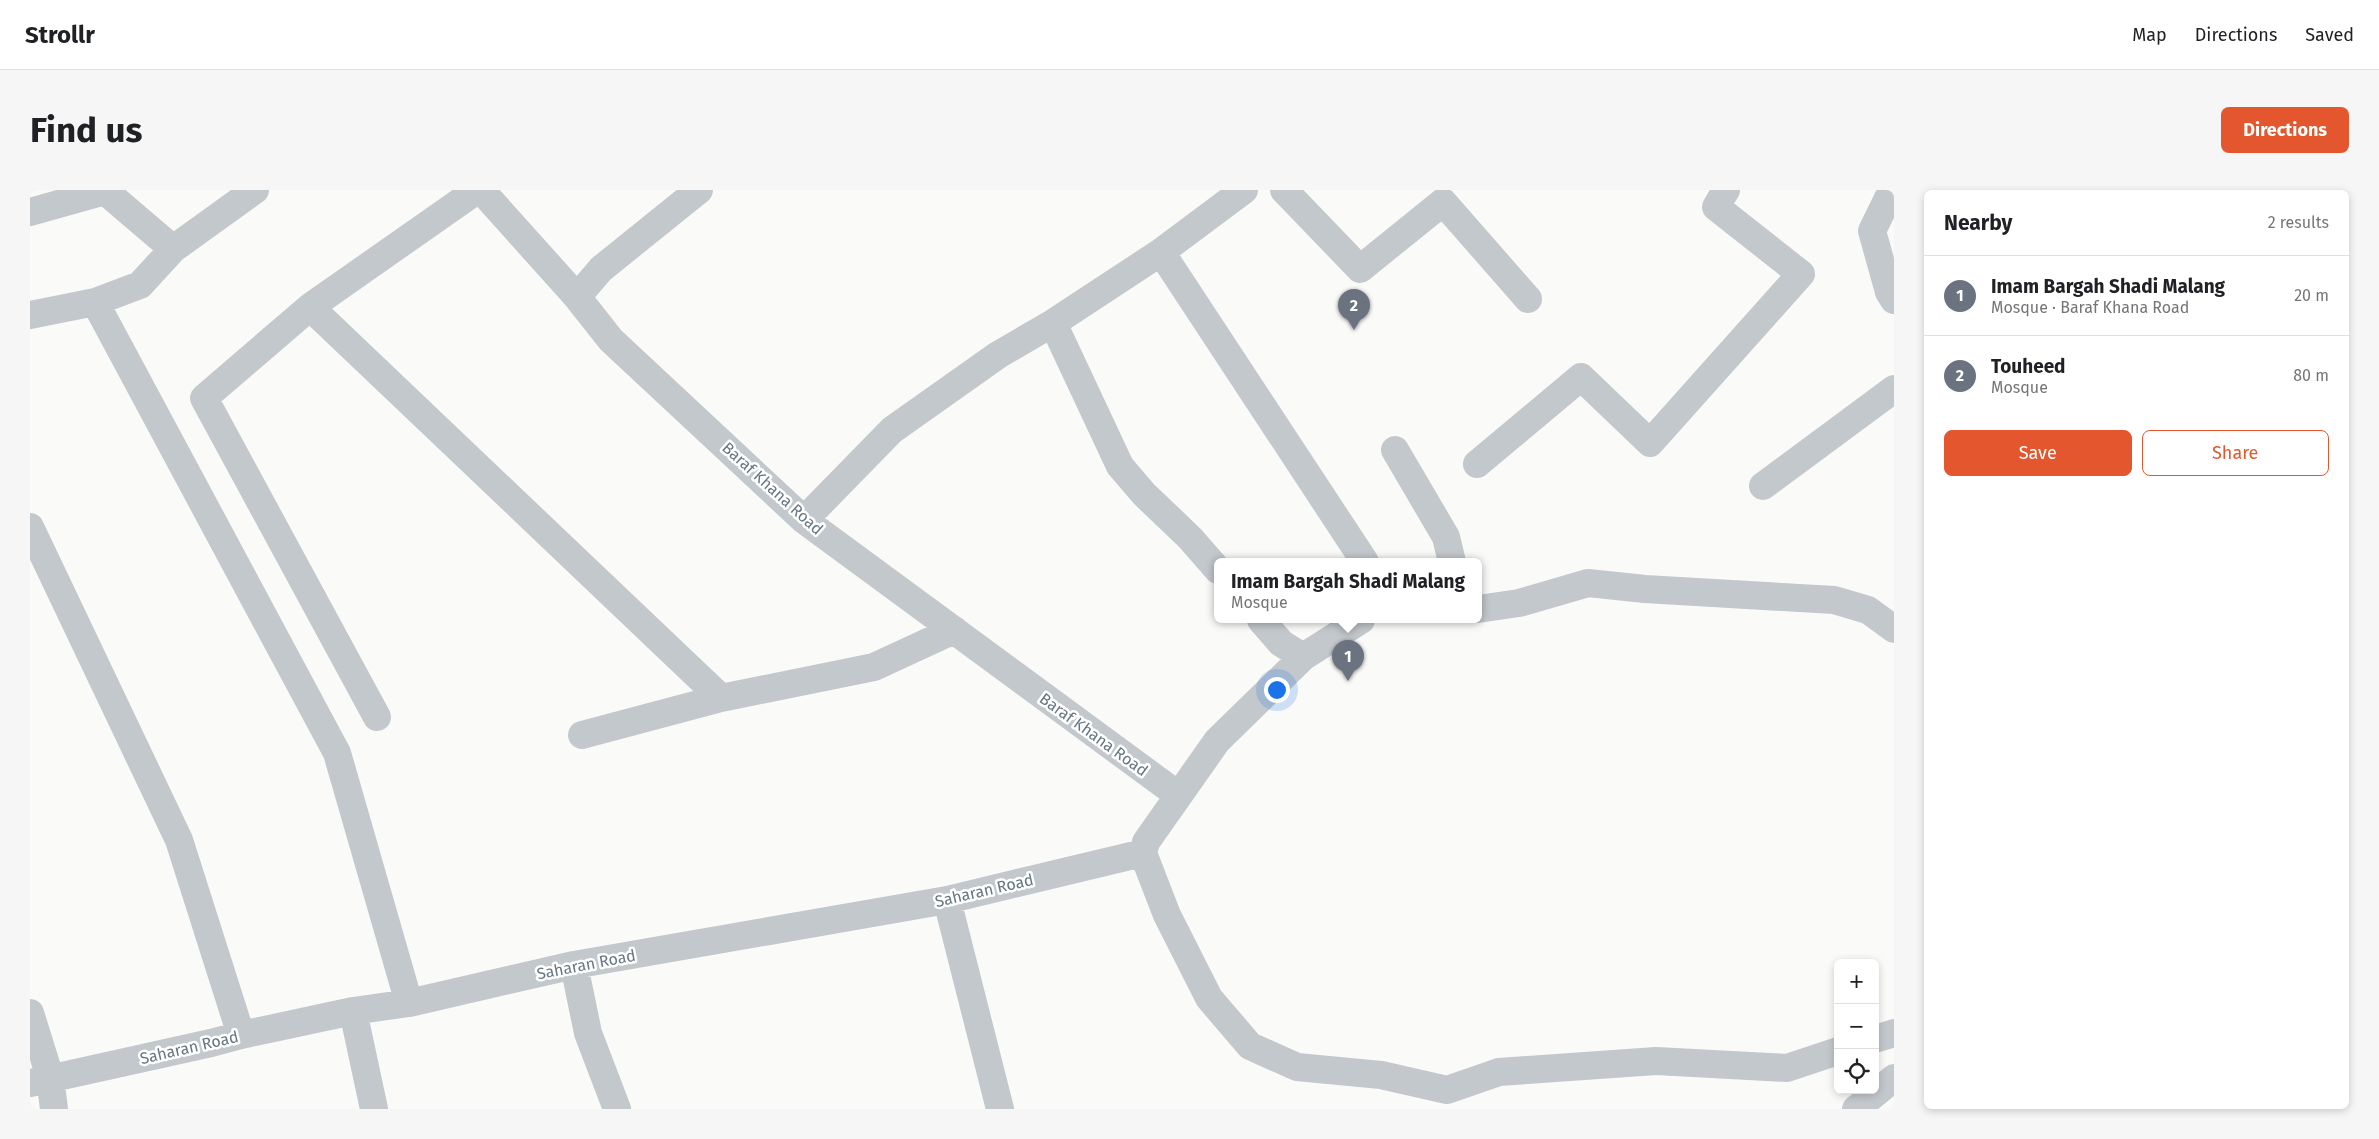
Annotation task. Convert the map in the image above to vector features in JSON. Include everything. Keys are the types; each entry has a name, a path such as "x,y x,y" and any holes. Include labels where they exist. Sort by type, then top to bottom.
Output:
{"street":[{"path":"30,212 105,190 173,249"},
{"path":"30,315 95,302 140,285 173,249 255,190"},
{"path":"377,717 204,398 310,307 477,190"},
{"name":"Baraf Khana Road","path":"481,190 577,297 611,340 804,520 1178,795"},
{"path":"577,297 601,269 698,190"},
{"path":"804,520 892,430 998,355 1053,323 1161,252 1244,190"},
{"path":"1284,190 1360,269 1443,202 1528,299"},
{"path":"1477,464 1581,377 1650,443 1801,274 1716,207 1726,190"},
{"path":"1892,190 1872,230 1889,292 1894,300"},
{"path":"1161,252 1362,558"},
{"path":"95,302 337,753 409,1003"},
{"path":"310,307 721,698"},
{"path":"1053,323 1120,466 1144,494 1190,538 1214,565"},
{"path":"1763,486 1894,389"},
{"path":"1395,450 1446,537 1451,558"},
{"path":"30,527 179,840 241,1034"},
{"path":"1482,608 1519,603 1588,583 1645,589 1834,600 1868,610 1894,629"},
{"path":"1264,623 1281,643 1303,657"},
{"path":"1356,623 1303,657 1217,741 1146,842 1143,853 1167,915 1209,998 1250,1046 1297,1067 1381,1075 1447,1090 1499,1072 1656,1061 1787,1068 1834,1052"},
{"path":"582,735 721,698 874,667 954,630"},
{"name":"Saharan Road","path":"40,1080 211,1043 241,1034 353,1011 409,1003 574,965 947,900 1143,853"},
{"path":"947,900 1000,1109"},
{"path":"574,965 588,1033 617,1109"},
{"path":"353,1011 374,1109"},
{"path":"30,1013 40,1080 54,1109"},
{"path":"1879,1038 1894,1033"},
{"path":"1856,1109 1894,1078"}],"place":[{"name":"Touheed","path":"1354,330"},
{"name":"Imam Bargah Shadi Malang","path":"1348,681"}]}
